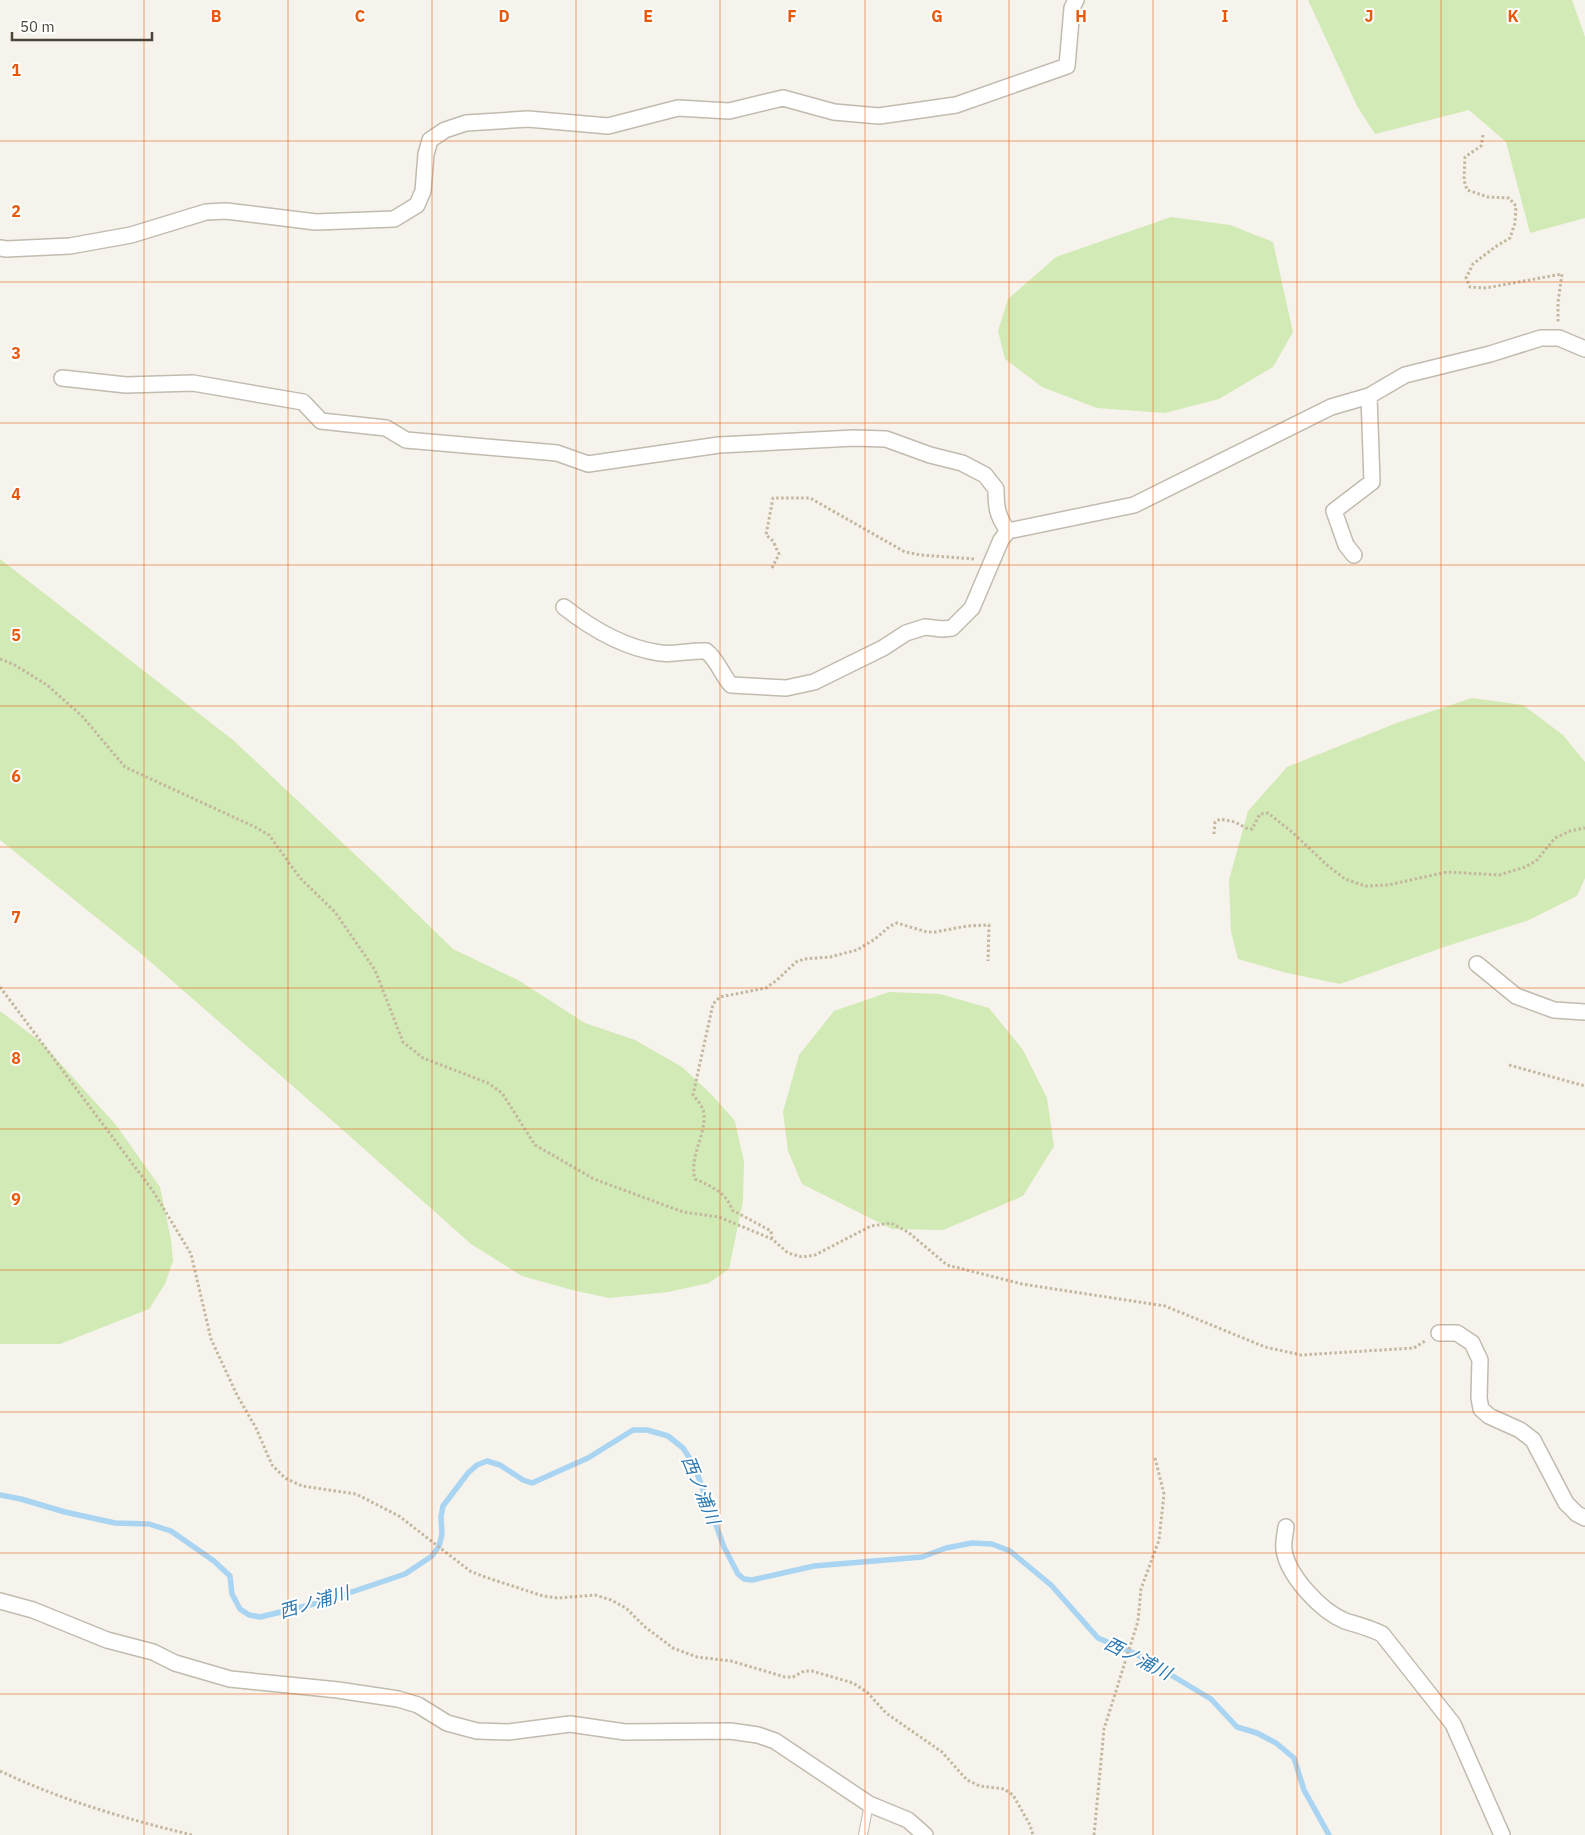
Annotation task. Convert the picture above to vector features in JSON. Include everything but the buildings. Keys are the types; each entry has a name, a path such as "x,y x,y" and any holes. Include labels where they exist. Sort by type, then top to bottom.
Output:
{"street":[{"path":"0,248 70,246 131,235 206,212 226,211 316,222 394,219 417,205 423,191 426,154 430,140 445,130 466,124 528,119 608,126 678,108 729,111 783,98 834,112 879,116 956,105 1067,66 1072,8 1076,0"},
{"path":"564,607 583,622 615,640 643,649 662,653 706,651 715,657 724,676 731,685 786,688 814,682 883,648 906,633 925,626 942,629 952,628 972,608 1001,540 1008,531 1134,505 1332,406 1369,396 1405,375 1490,354 1541,338 1559,338 1585,349"},
{"path":"62,378 126,386 193,383 302,402 321,420 386,428 406,440 557,453 588,464 719,445 854,438 886,439 930,455 962,463 985,475 996,489 999,519 1008,531"},
{"path":"1354,555 1346,545 1334,511 1372,482 1369,396"},
{"path":"1478,964 1516,996 1554,1010 1585,1012"},
{"path":"1439,1333 1456,1333 1472,1343 1480,1360 1479,1398 1481,1409 1489,1416 1520,1430 1533,1440 1566,1503 1577,1514 1585,1518"},
{"path":"1286,1527 1284,1549 1291,1571 1318,1603 1345,1621 1370,1628 1382,1634 1453,1724 1502,1835"},
{"path":"0,1601 33,1610 106,1640 153,1652 175,1663 230,1679 338,1690 398,1699 418,1705 447,1723 477,1731 508,1732 570,1724 625,1732 730,1731 758,1735 775,1740 869,1804 908,1820 925,1835"}],"lane":[{"path":"864,1835 869,1804"}],"path":[{"path":"1483,134 1481,146 1465,157 1464,180 1467,190 1488,197 1509,198 1516,206 1515,223 1510,238 1472,264 1466,278 1470,287 1486,288 1562,274 1558,302 1559,338"},
{"path":"772,568 779,554 773,541 766,535 772,500 774,498 791,497 810,498 906,552 921,555 993,560"},
{"path":"0,659 13,664 47,685 82,716 125,766 255,827 269,836 300,878 335,912 375,970 403,1042 423,1058 488,1083 502,1093 535,1145 594,1179 684,1212 719,1217 772,1239 788,1253 802,1258 815,1255 872,1226 891,1223 908,1232 948,1265 1022,1284 1164,1306 1265,1347 1301,1355 1414,1348 1439,1333"},
{"path":"1214,834 1215,822 1220,819 1235,822 1248,829 1252,829 1260,814 1268,813 1345,879 1365,886 1388,885 1447,872 1499,875 1536,862 1554,838 1570,831 1585,828"},
{"path":"772,1239 771,1232 732,1210 729,1201 715,1188 695,1179 692,1170 704,1116 701,1106 693,1095 713,1004 720,997 766,988 796,962 804,959 830,957 857,950 875,940 890,926 897,923 927,932 968,926 989,926 988,961"},
{"path":"0,987 153,1191 191,1254 211,1339 237,1395 256,1428 272,1465 285,1478 302,1486 356,1494 399,1516 470,1571 543,1596 558,1598 595,1596 611,1600 626,1608 645,1627 673,1648 697,1657 731,1660 786,1677 793,1677 804,1671 812,1671 853,1683 867,1692 886,1713 942,1752 967,1780 980,1786 1004,1789 1013,1794 1034,1835"},
{"path":"1509,1065 1585,1086"},
{"path":"1094,1835 1104,1729 1138,1621 1141,1588 1159,1540 1164,1494 1155,1458"},
{"path":"0,1771 32,1786 109,1813 192,1835"}],"green space":[{"path":"1308,0 1572,0 1585,37 1585,218 1530,233 1506,142 1469,110 1375,134 1357,106"},
{"path":"1171,217 1230,225 1273,242 1293,332 1273,367 1219,399 1165,413 1097,408 1042,387 1005,359 998,331 1008,299 1056,257"},
{"path":"0,559 233,740 453,949 518,980 585,1023 635,1040 682,1067 712,1095 735,1121 744,1162 743,1201 729,1269 709,1283 668,1292 609,1298 522,1276 471,1244 138,951 0,840"},
{"path":"1472,698 1523,705 1563,735 1585,762 1585,878 1577,896 1529,920 1447,946 1340,984 1287,973 1238,959 1231,932 1229,880 1248,811 1287,767 1399,722"},
{"path":"889,992 940,994 989,1008 1023,1050 1047,1098 1054,1146 1023,1196 943,1230 892,1229 802,1184 788,1151 783,1112 799,1055 834,1011"},
{"path":"0,1011 41,1042 116,1125 160,1187 171,1239 173,1261 165,1284 149,1309 60,1344 0,1344"}],"waterway":[{"name":"西ノ浦川","path":"0,1495 115,1523 149,1524 171,1531 214,1561 230,1576 232,1594 240,1609 249,1615 260,1617 322,1602 405,1574 432,1556 439,1546 442,1534 441,1517 443,1506 468,1473 477,1465 487,1461 500,1465 523,1480 532,1483 588,1458 633,1430 647,1430 668,1436 683,1448 694,1465 724,1547 738,1574 744,1579 752,1580 814,1566 922,1557 946,1548 972,1543 992,1544 1010,1551 1051,1585 1098,1638 1136,1654 1211,1699 1237,1727 1257,1733 1276,1743 1294,1758 1304,1790 1329,1835"}]}
